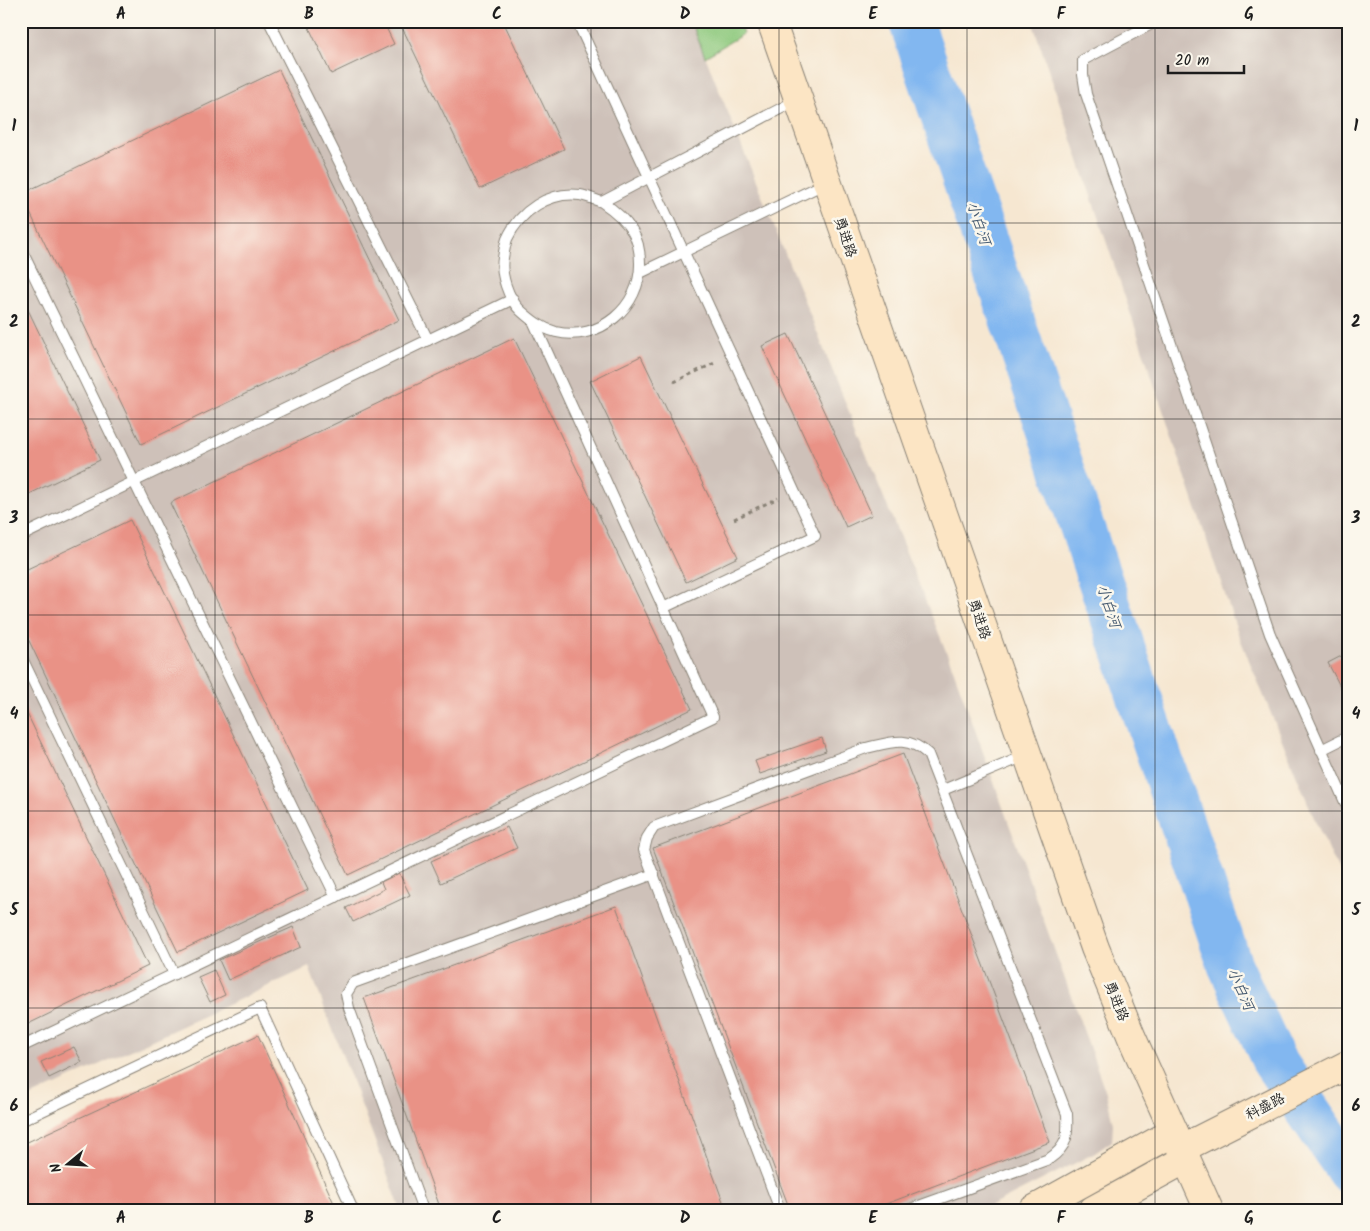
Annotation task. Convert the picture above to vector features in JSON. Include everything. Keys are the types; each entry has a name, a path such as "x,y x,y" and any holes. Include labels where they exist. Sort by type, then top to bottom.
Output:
{"street":[{"name":"勇进路","path":"771,21 1095,948 1132,1038 1209,1210"},
{"name":"科盛路","path":"1033,1210 1181,1146 1349,1064"},
{"name":"科盛路","path":"1093,1210 1181,1146"}],"lane":[{"path":"269,21 428,340"},
{"path":"577,21 815,536 663,608"},
{"path":"1157,21 1083,60 1086,94 1270,634 1349,811"},
{"path":"602,202 798,100"},
{"path":"640,273 827,182"},
{"path":"580,195 602,202 620,214 633,232 640,252 640,273 634,296 620,314 601,328 578,334 555,332 534,323 517,307 512,299 506,286 502,263 506,240 518,220 535,205 557,196 580,195"},
{"path":"21,249 336,897"},
{"path":"21,536 512,299"},
{"path":"21,1047 713,717 534,323"},
{"path":"21,656 174,974"},
{"path":"1321,750 1349,736"},
{"path":"780,1210 644,850 647,838 654,827 866,748 889,743 908,742 919,746 928,754 943,790 1067,1114 1068,1128 1066,1143 1058,1153 1049,1159 908,1210"},
{"path":"943,790 1028,754"},
{"path":"423,1210 348,1008 346,994 353,983 654,874"},
{"path":"21,1121 260,1008 352,1210"}],"path":[{"path":"674,382 731,355"},
{"path":"734,519 794,490"}],"shaded area":[{"path":"21,21 691,21 952,666 1106,1093 1113,1124 1112,1141 1095,1153 983,1210 401,1210 309,967 21,1101"},
{"path":"1032,21 1349,21 1349,892 1317,825 1239,636"}],"green space":[{"path":"691,21 738,21 743,34 705,57"}],"building":[{"path":"306,21 383,21 394,44 331,74"},
{"path":"399,21 503,21 564,149 480,189"},
{"path":"279,70 399,320 141,444 21,194"},
{"path":"21,295 100,460 21,498"},
{"path":"788,334 872,515 846,527 762,346"},
{"path":"514,338 692,709 348,875 170,503"},
{"path":"641,356 738,557 686,582 590,381"},
{"path":"130,520 308,890 178,952 21,624 21,572"},
{"path":"1349,652 1349,684 1341,688 1328,663"},
{"path":"21,701 148,966 28,1024 21,1010"},
{"path":"822,738 826,751 760,774 755,761"},
{"path":"903,754 1050,1142 870,1210 790,1210 653,848"},
{"path":"507,827 517,848 441,883 431,861"},
{"path":"399,873 410,895 353,922 346,908 384,889 381,882"},
{"path":"616,906 726,1210 441,1210 364,998"},
{"path":"293,927 301,947 228,980 219,960"},
{"path":"214,970 225,995 210,1002 198,977"},
{"path":"258,1035 337,1210 21,1210 21,1145"},
{"path":"74,1047 82,1062 49,1078 41,1062"}],"waterway":[{"name":"小白河","path":"911,21 1230,965 1274,1061 1349,1171"}]}
